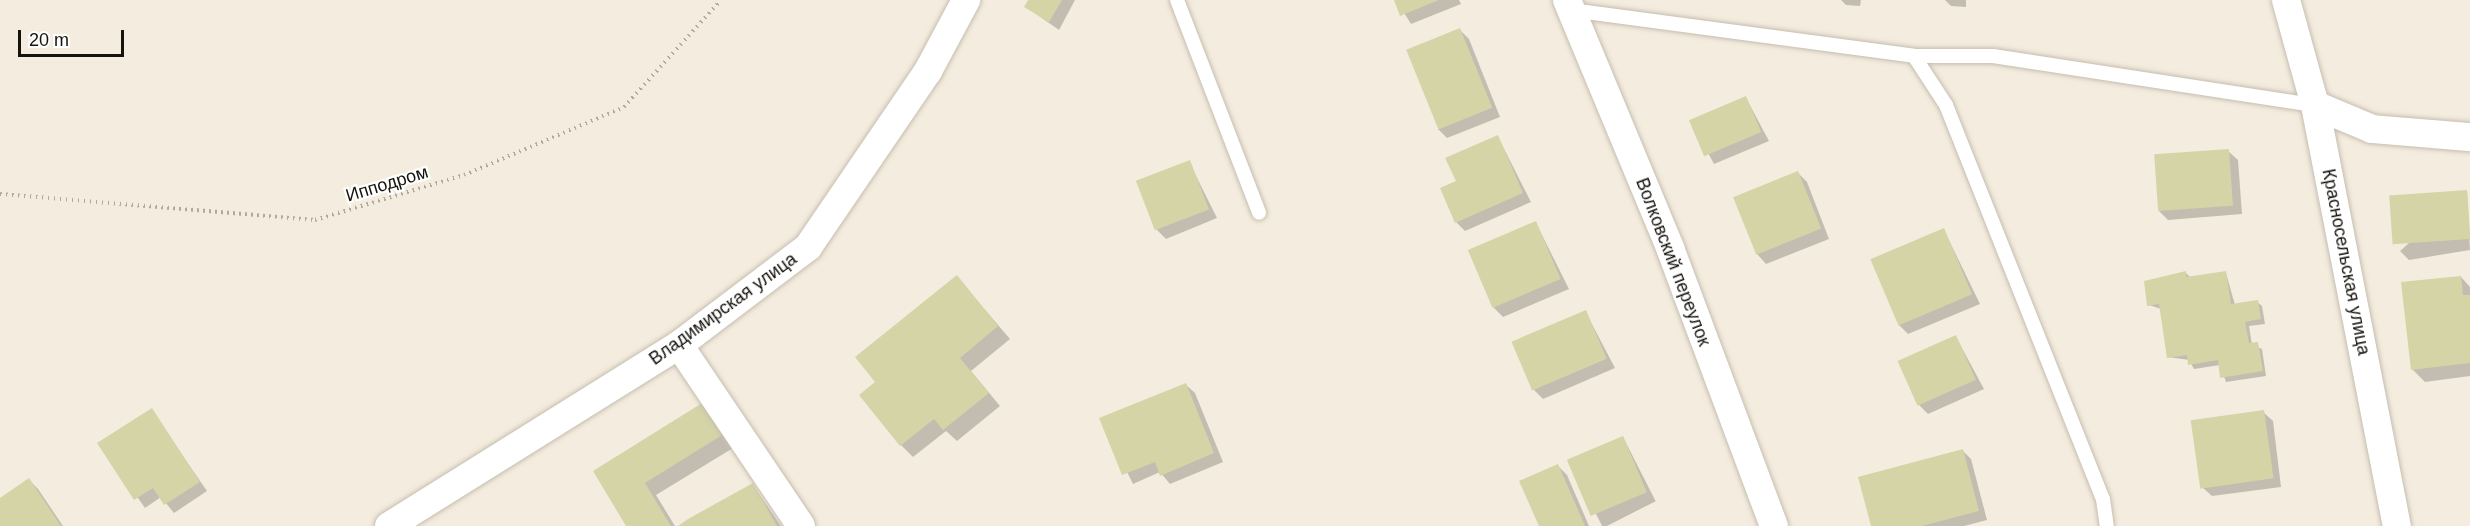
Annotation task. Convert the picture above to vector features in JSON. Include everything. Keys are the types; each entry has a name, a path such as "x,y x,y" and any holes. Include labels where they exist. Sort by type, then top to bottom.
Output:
{"street":[{"name":"Владимирская улица","path":"389,526 679,345 808,247 928,71 966,0"},
{"name":"Красносельская улица","path":"2286,0 2315,105 2397,526"},
{"name":"Волковский переулок","path":"1569,5 1670,248 1774,526"},
{"path":"2315,105 2372,129 2470,137"},
{"path":"679,345 801,526"}],"lane":[{"path":"1177,0 1260,213"},
{"path":"1569,5 1914,56 1993,56 2315,105"},
{"path":"1914,56 1946,105 2103,499 2108,526"}],"path":[{"name":"Ипподром","path":"0,194 315,220 464,175 624,107 721,0"}],"building":[{"path":"1028,0 1062,0 1049,22 1024,7"},
{"path":"1394,0 1439,0 1400,16"},
{"path":"1460,28 1492,108 1438,129 1406,50"},
{"path":"1746,96 1761,132 1704,156 1689,120"},
{"path":"1498,135 1523,193 1455,223 1440,188 1456,181 1445,158"},
{"path":"2229,149 2233,206 2158,211 2154,154"},
{"path":"1190,160 1209,209 1155,230 1136,181"},
{"path":"1798,171 1821,228 1756,255 1733,197"},
{"path":"2467,190 2470,239 2393,244 2389,195"},
{"path":"1536,221 1561,279 1492,308 1468,250"},
{"path":"1944,228 1972,294 1898,326 1870,259"},
{"path":"2186,271 2186,277 2226,271 2231,304 2258,300 2261,319 2245,322 2249,343 2258,342 2263,371 2220,378 2218,360 2188,365 2187,355 2167,358 2159,304 2147,306 2144,281"},
{"path":"957,275 998,326 960,358 989,393 943,430 934,419 900,446 859,395 875,382 855,357"},
{"path":"2461,276 2463,295 2470,295 2470,363 2411,370 2401,282"},
{"path":"1586,310 1607,359 1532,390 1511,342"},
{"path":"1956,335 1976,380 1917,406 1898,361"},
{"path":"1186,383 1214,453 1160,476 1155,462 1122,475 1099,418"},
{"path":"707,400 727,432 645,483 671,526 626,526 593,471"},
{"path":"152,408 200,482 164,505 153,488 134,500 97,443"},
{"path":"2264,410 2274,478 2200,489 2191,420"},
{"path":"1623,436 1647,492 1591,516 1567,460"},
{"path":"1963,449 1979,511 1922,526 1871,526 1858,477"},
{"path":"1558,464 1585,526 1539,526 1519,481"},
{"path":"29,478 61,526 0,526 0,498"},
{"path":"753,483 777,526 678,526 688,519"}]}
